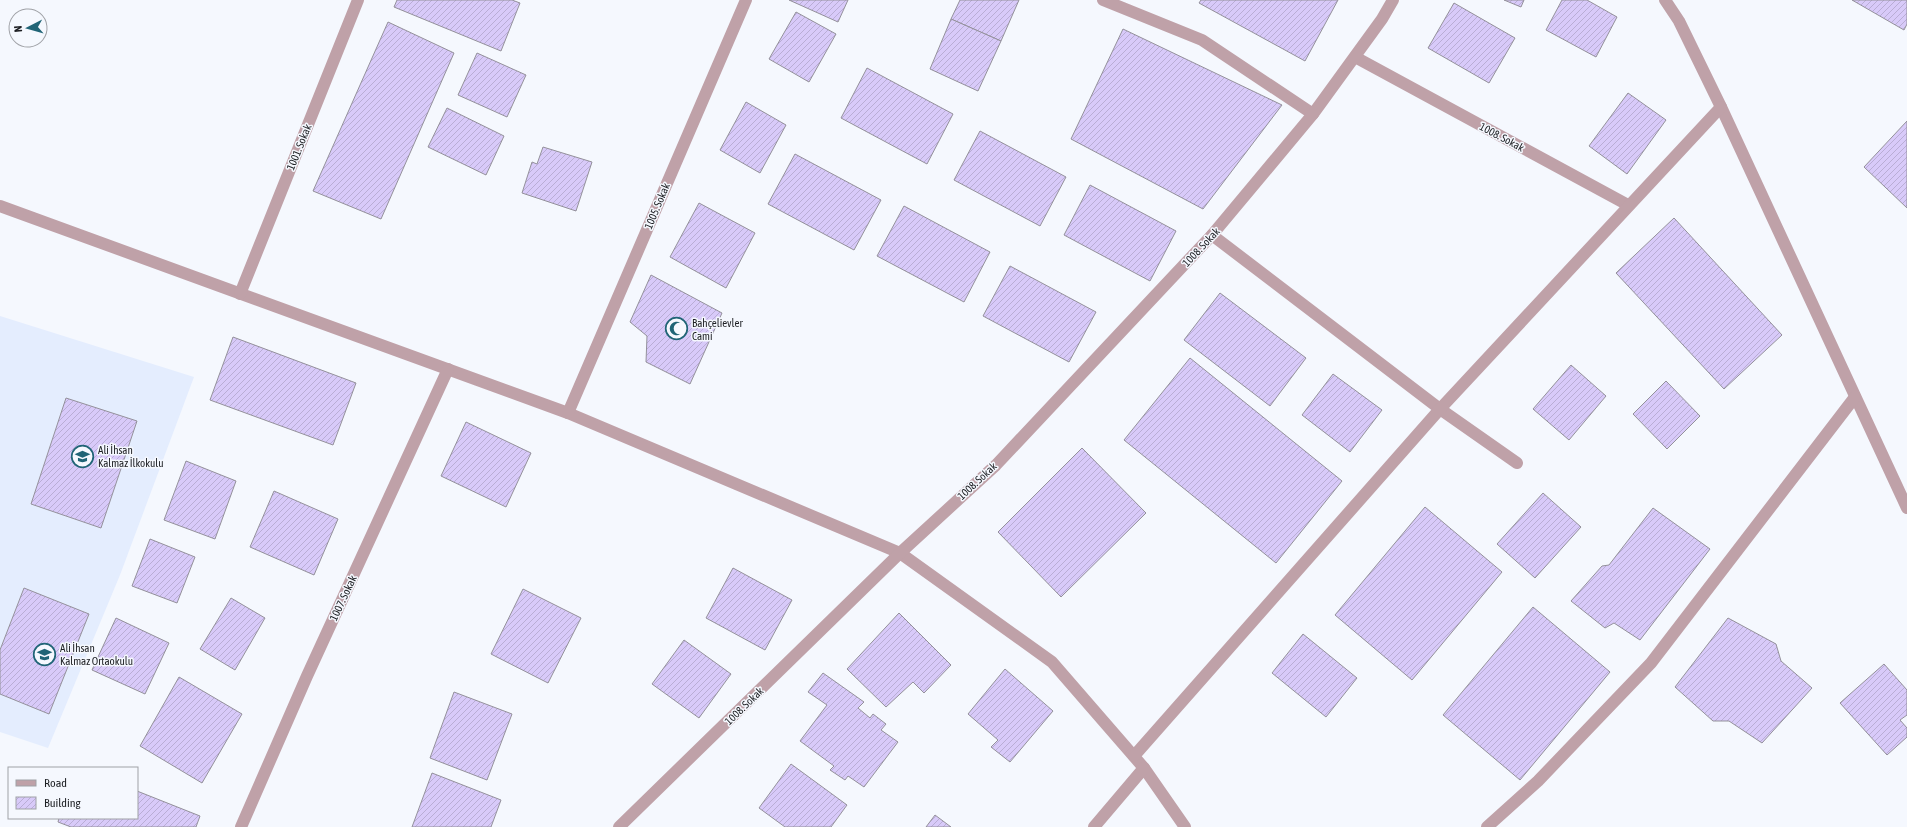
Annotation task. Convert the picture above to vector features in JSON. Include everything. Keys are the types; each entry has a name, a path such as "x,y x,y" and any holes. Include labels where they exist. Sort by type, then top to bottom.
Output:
{"street":[{"name":"1001. Sokak","path":"240,294 358,0"},
{"path":"1103,0 1202,40 1313,114"},
{"name":"1008. Sokak","path":"619,827 900,554 996,465 1212,235 1313,114 1355,57 1393,0"},
{"path":"1665,0 1679,21 1721,107 1907,508"},
{"name":"1005. Sokak","path":"568,413 742,1"},
{"name":"1008. Sokak","path":"1355,57 1628,205"},
{"path":"1134,756 1440,409 1628,205 1721,107"},
{"path":"0,206 568,413 900,554 1052,662 1144,768 1185,827"},
{"path":"1212,235 1440,409 1517,463"},
{"name":"1007. Sokak","path":"241,827 307,676 448,369"},
{"path":"1487,827 1538,781 1651,664 1855,397"},
{"path":"1094,827 1144,768"}],"shaded area":[{"name":"Ali İhsan Kalmaz İlkokulu","path":"0,316 194,377 120,575 48,748 0,732"}],"building":[{"path":"397,0 512,0 520,3 501,51 394,7"},
{"path":"789,0 848,0 838,22"},
{"path":"960,0 1019,0 1001,41 951,19"},
{"path":"1201,0 1338,0 1305,61 1199,3"},
{"path":"1504,0 1524,0 1521,7"},
{"path":"1562,0 1587,0 1617,17 1596,57 1546,30"},
{"path":"1852,0 1907,0 1907,24 1904,30"},
{"path":"1454,3 1515,38 1489,83 1428,48"},
{"path":"796,12 836,34 809,82 769,59"},
{"path":"951,19 1001,41 978,91 930,69"},
{"path":"388,22 454,53 381,219 313,191"},
{"path":"1123,29 1282,105 1203,209 1071,139"},
{"path":"477,53 526,75 507,117 458,95"},
{"path":"867,68 953,114 927,164 841,118"},
{"path":"1628,93 1666,120 1627,174 1589,146"},
{"path":"746,102 786,125 760,173 720,150"},
{"path":"447,108 504,136 486,175 428,147"},
{"path":"1907,121 1907,208 1864,167"},
{"path":"980,131 1066,177 1040,226 954,180"},
{"path":"543,147 592,162 576,211 522,193 532,162 537,164"},
{"path":"795,154 881,200 854,250 768,204"},
{"path":"1090,185 1176,231 1150,281 1064,235"},
{"path":"699,203 755,233 726,288 670,257"},
{"path":"904,206 990,252 964,302 877,256"},
{"path":"1674,218 1782,335 1724,389 1616,273"},
{"path":"1010,266 1096,312 1069,362 983,316"},
{"name":"Bahçelievler Cami","path":"651,275 722,313 690,384 646,362 647,336 630,322"},
{"path":"1220,293 1306,358 1270,406 1184,340"},
{"path":"233,337 356,383 333,445 210,400"},
{"path":"1190,358 1342,481 1276,563 1124,440"},
{"path":"1571,365 1606,396 1569,440 1533,409"},
{"path":"1333,374 1382,410 1350,452 1302,415"},
{"path":"1666,381 1700,416 1667,449 1633,414"},
{"path":"66,398 137,421 101,528 31,504"},
{"path":"466,422 531,453 506,507 441,476"},
{"path":"1082,448 1146,513 1061,597 998,532"},
{"path":"186,461 236,481 215,539 164,520"},
{"path":"274,491 338,519 314,575 250,547"},
{"path":"1543,493 1581,527 1535,578 1497,544"},
{"path":"1425,507 1502,572 1412,680 1335,615"},
{"path":"1653,508 1710,549 1640,640 1614,623 1605,628 1571,601 1602,566 1609,565"},
{"path":"150,539 195,557 177,603 132,586"},
{"path":"733,568 792,600 765,650 706,618"},
{"path":"24,588 89,614 49,714 0,694 0,650"},
{"path":"523,589 581,618 548,683 491,654"},
{"path":"231,598 265,618 235,670 200,649"},
{"path":"1533,607 1610,672 1520,780 1443,715"},
{"path":"899,613 951,665 924,693 913,682 886,707 847,669"},
{"path":"116,618 169,643 145,694 92,670"},
{"path":"1728,618 1776,644 1781,661 1812,688 1762,743 1729,721 1713,721 1675,687"},
{"path":"1303,634 1357,678 1326,717 1272,673"},
{"path":"684,640 731,674 699,718 652,684"},
{"path":"1884,664 1907,690 1907,715 1900,720 1907,728 1907,737 1887,755 1840,703"},
{"path":"1005,669 1053,711 1010,762 991,747 998,740 968,714"},
{"path":"823,673 864,702 858,708 870,718 873,714 886,724 881,730 898,742 864,787 848,776 845,780 830,770 834,766 800,741 827,705 808,692"},
{"path":"179,677 242,714 202,783 140,746"},
{"path":"454,692 512,714 487,780 430,758"},
{"path":"791,764 847,805 831,827 785,827 759,808"},
{"path":"432,773 501,800 491,827 412,827"},
{"path":"138,791 200,816 196,827 71,827 58,822 59,819 138,819"},
{"path":"935,815 951,827 926,827"}],"place":[{"name":"Bahçelievler Cami","path":"677,329"},
{"name":"Ali İhsan Kalmaz İlkokulu","path":"82,456"},
{"name":"Ali İhsan Kalmaz Ortaokulu","path":"44,654"}]}
